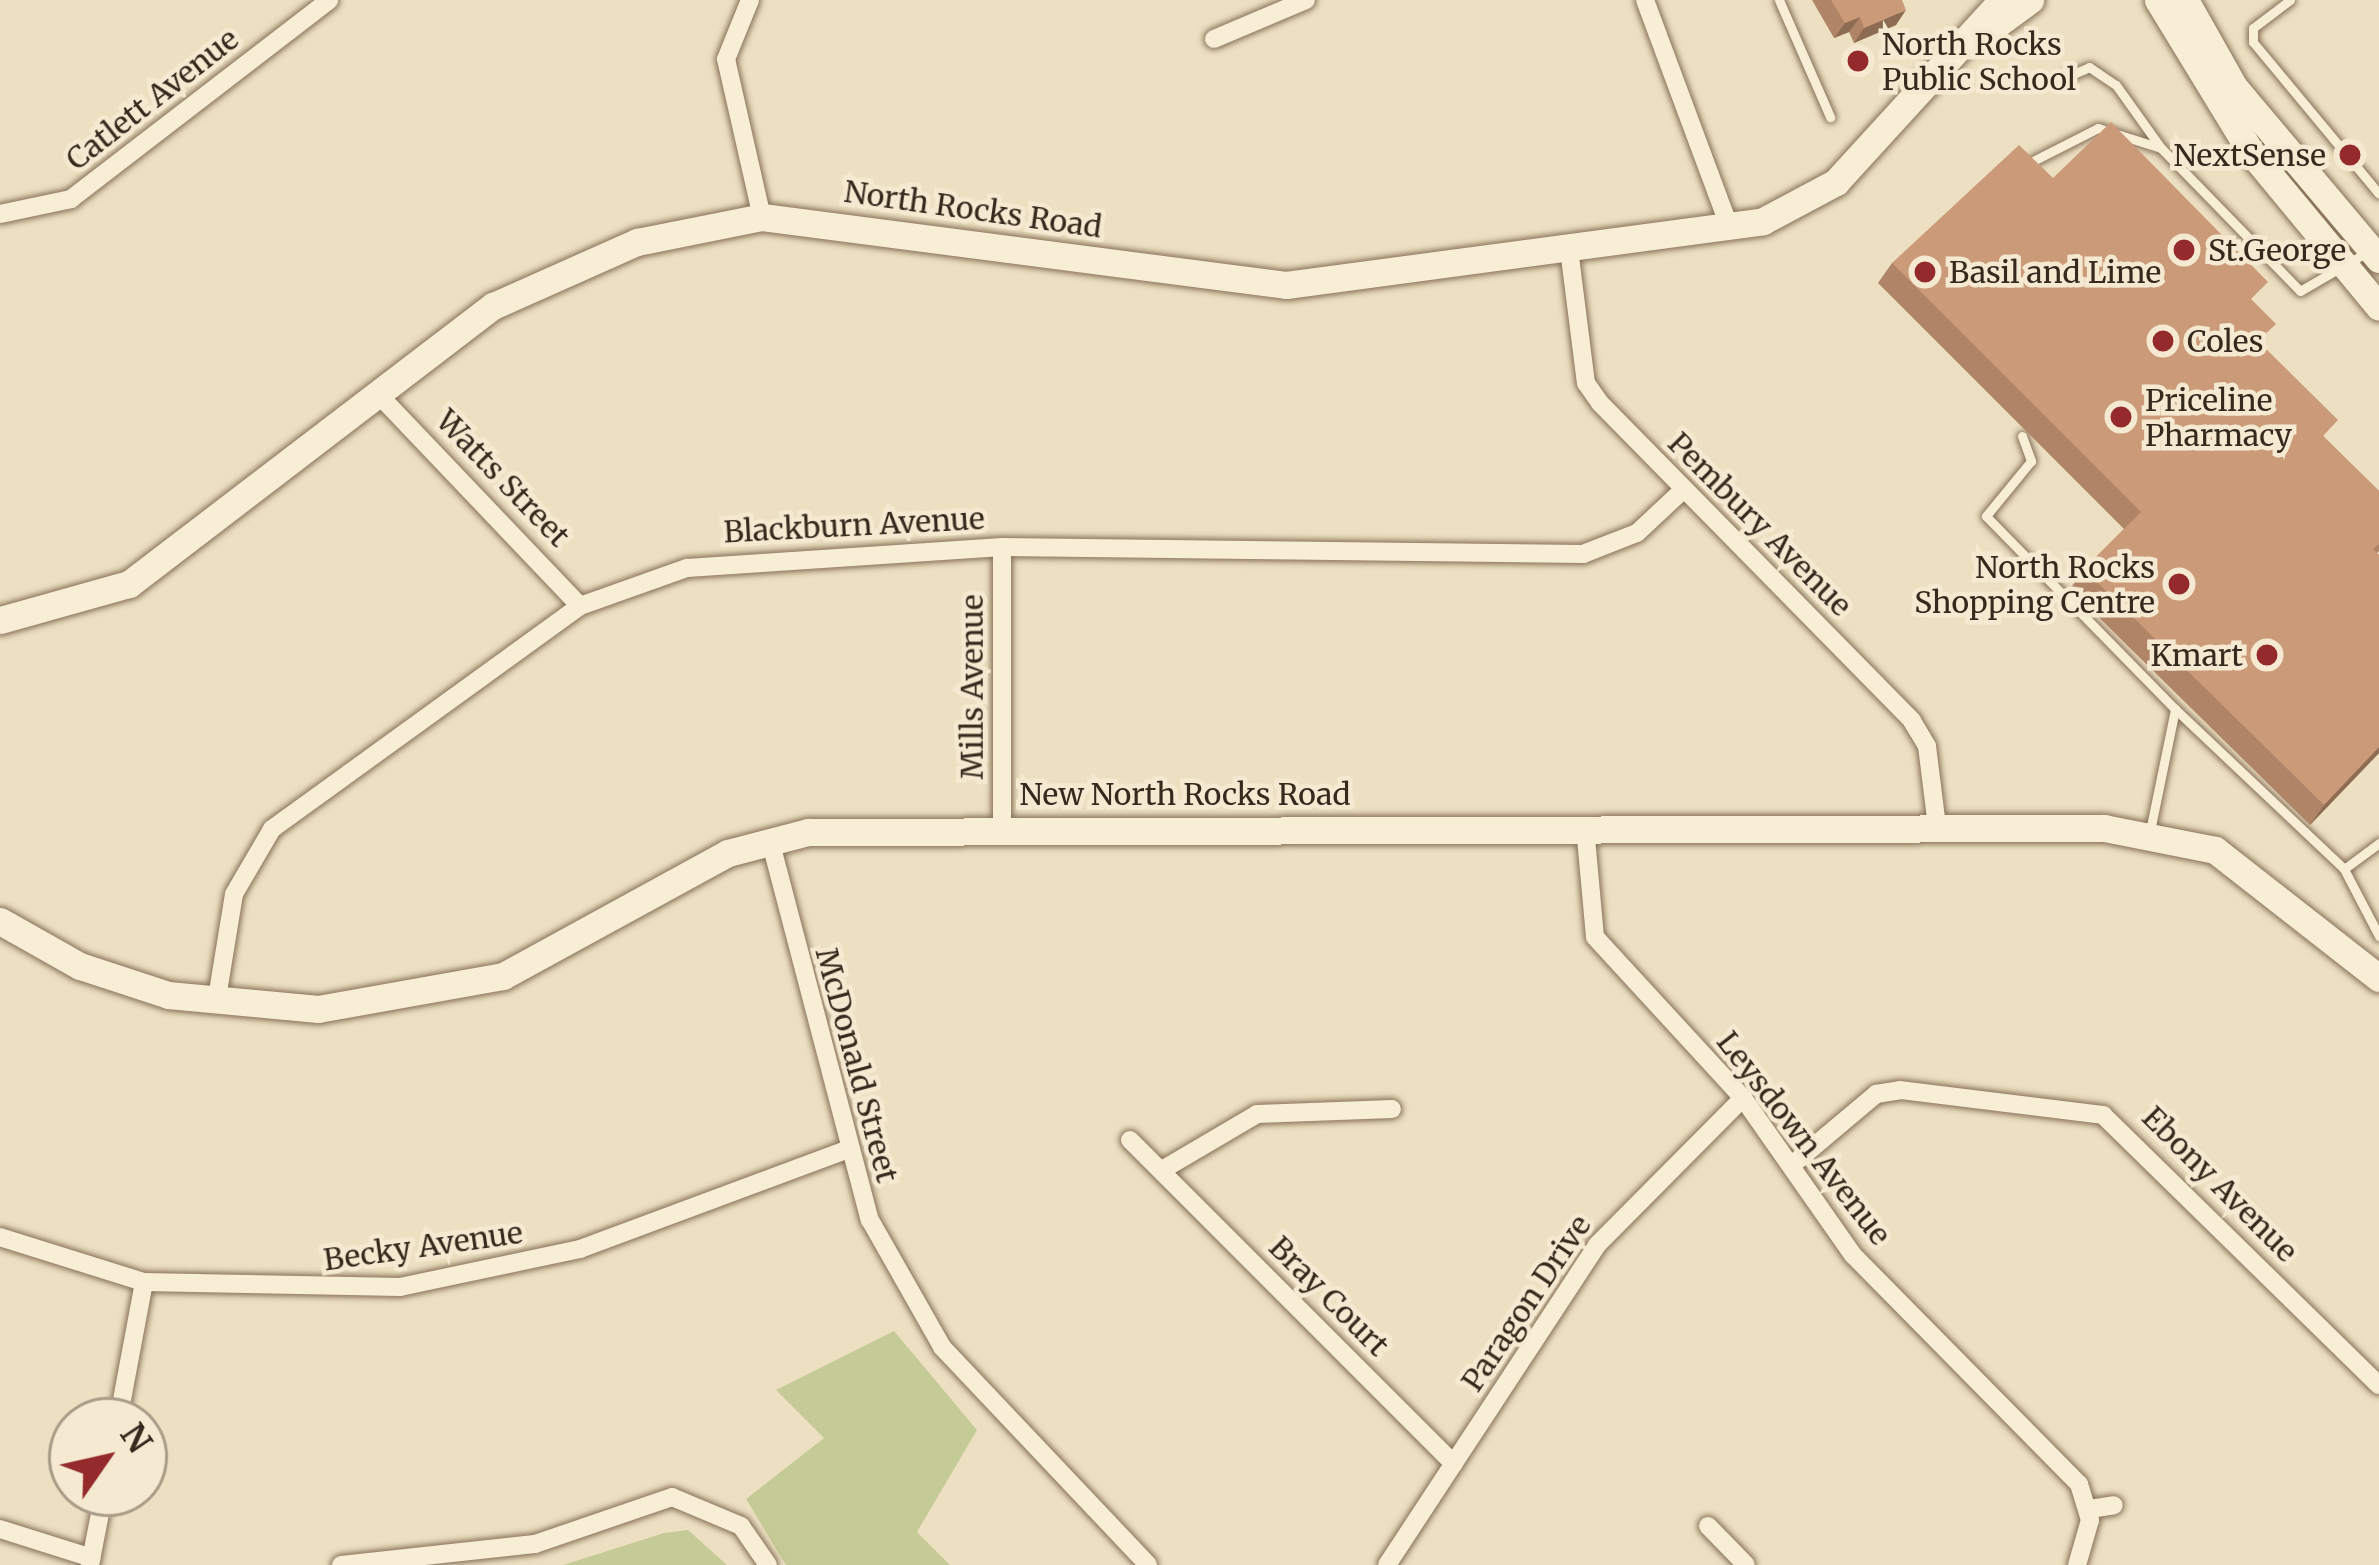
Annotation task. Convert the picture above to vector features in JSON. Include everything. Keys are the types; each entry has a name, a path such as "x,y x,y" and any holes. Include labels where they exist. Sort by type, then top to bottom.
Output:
{"main road":[{"name":"North Rocks Road","path":"1977,39 2002,0"},
{"name":"North Rocks Road","path":"0,620 129,584 531,284 637,242 762,217 1286,285 1729,226 1816,197 1977,39 2030,0"},
{"path":"2164,3 2375,254"},
{"path":"2164,3 2250,151 2379,307"},
{"name":"New North Rocks Road","path":"0,921 80,966 216,1004 364,1005 502,976 770,839 1002,827 2150,830 2241,864 2376,968"}],"street":[{"name":"Catlett Avenue","path":"0,214 71,200 328,0"},
{"path":"750,0 726,59 762,217"},
{"path":"1214,39 1306,0"},
{"path":"1647,0 1729,226"},
{"name":"Pembury Avenue","path":"1569,249 1586,382 1912,721 1936,826"},
{"name":"Watts Street","path":"380,394 580,606"},
{"name":"Blackburn Avenue","path":"216,1004 234,894 272,829 580,606 735,559 1002,547 1583,554 1637,533 1684,489"},
{"name":"Mills Avenue","path":"1002,547 1002,827"},
{"name":"Leysdown Avenue","path":"1585,827 1595,937 1743,1098 1853,1255 2068,1472 2090,1509"},
{"name":"McDonald Street","path":"770,839 843,1151 928,1328 1148,1565"},
{"name":"Ebony Avenue","path":"1793,1164 1876,1094 1900,1090 2103,1115 2379,1384"},
{"name":"Paragon Drive","path":"1387,1565 1597,1245 1743,1098"},
{"path":"1162,1170 1257,1114 1392,1109"},
{"name":"Bray Court","path":"1130,1140 1454,1464"},
{"name":"Becky Avenue","path":"0,1238 144,1282 303,1292 455,1279 580,1249 843,1151"},
{"path":"122,1397 144,1282"},
{"path":"341,1565 535,1544 672,1497 741,1526 768,1565"},
{"path":"2078,1565 2090,1509 2114,1505"},
{"path":"0,1529 91,1562 99,1517"},
{"path":"1708,1526 1746,1565"}],"lane":[{"path":"1779,0 1830,118"},
{"path":"2290,0 2253,28 2253,42 2379,194"},
{"path":"2059,80 2080,68 2103,74 2161,148 2300,291 2375,254"},
{"path":"2030,162 2098,128 2161,148"},
{"path":"2022,436 2031,461 1986,516 2175,709 2344,869 2379,936"},
{"path":"2150,830 2175,709"},
{"path":"2344,869 2379,843"}],"green space":[{"path":"894,1331 977,1430 917,1532 950,1565 786,1565 746,1499 824,1438 776,1390"},
{"path":"688,1530 727,1565 563,1565 664,1533"}],"building":[{"path":"1831,0 1902,0 1906,10 1864,28 1860,17 1845,23"},
{"name":"North Rocks Shopping Centre","path":"2111,122 2268,282 2251,299 2276,324 2258,341 2338,420 2323,436 2379,491 2379,544 2373,549 2379,555 2379,747 2324,805 2084,569 2141,512 1892,263 2019,145 2053,178"}],"place":[{"name":"North Rocks Public School","path":"1858,61"},
{"name":"NextSense","path":"2350,155"},
{"name":"St.George","path":"2184,250"},
{"name":"Basil and Lime","path":"1925,272"},
{"name":"Coles","path":"2163,341"},
{"name":"Priceline Pharmacy","path":"2121,417"},
{"name":"North Rocks Shopping Centre","path":"2179,584"},
{"name":"Kmart","path":"2267,655"}]}
